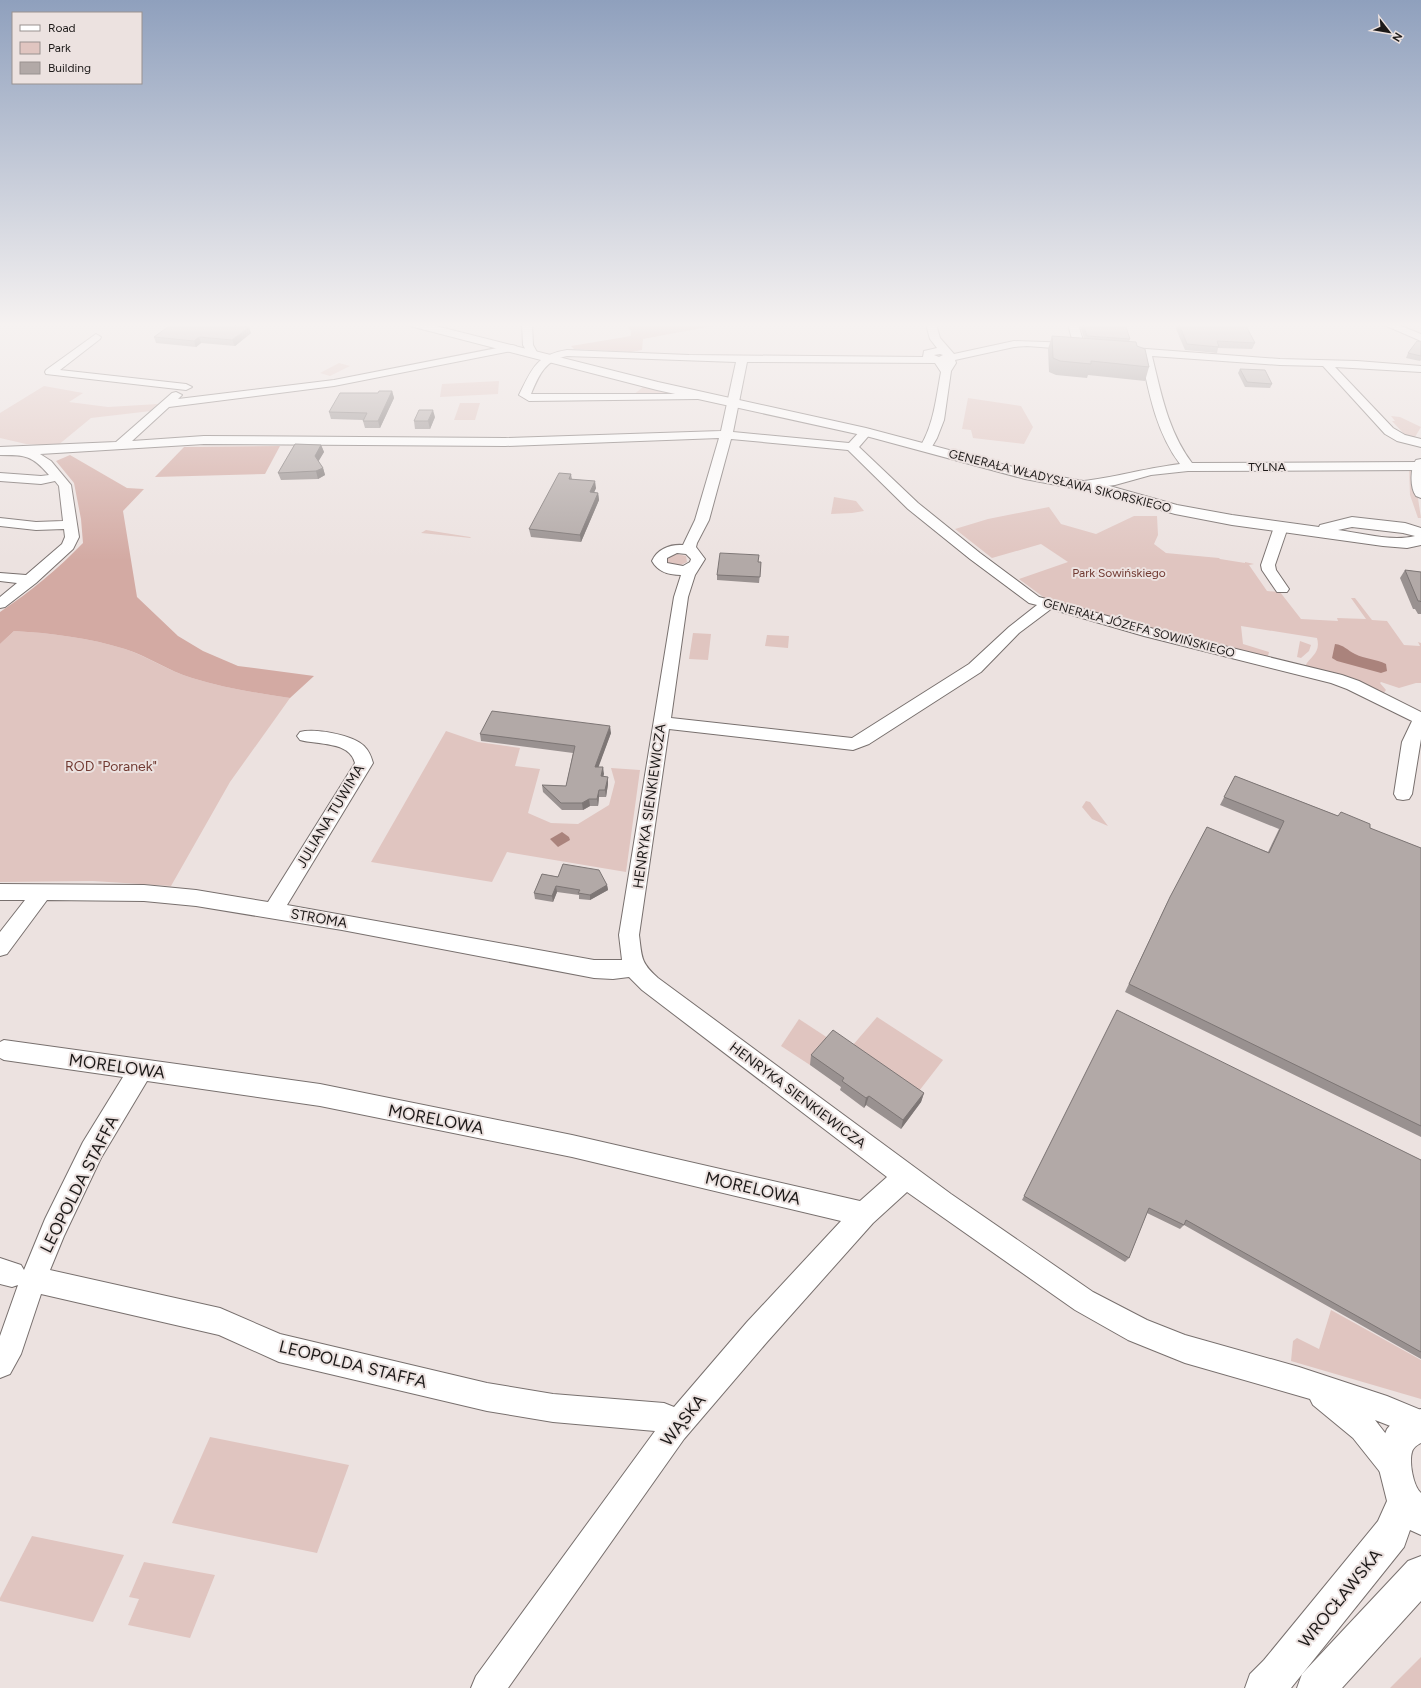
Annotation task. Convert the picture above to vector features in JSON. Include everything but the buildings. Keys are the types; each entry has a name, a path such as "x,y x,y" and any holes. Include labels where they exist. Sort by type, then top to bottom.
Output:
{"main road":[{"name":"GENERAŁA WŁADYSŁAWA SIKORSKIEGO","path":"729,403 926,446 1030,476 1084,485 1114,486 1199,515 1383,541 1406,543 1421,540"},
{"path":"1420,465 1419,479 1421,493"},
{"name":"GENERAŁA WŁADYSŁAWA SIKORSKIEGO","path":"1310,531 1352,522 1417,529"},
{"path":"1383,541 1408,548 1421,554"},
{"path":"1413,1509 1394,1467 1395,1450 1400,1437 1410,1428 1421,1425"},
{"name":"WROCŁAWSKA","path":"1264,1688 1278,1674 1413,1509"},
{"path":"1316,1688 1421,1574"}],"street":[{"path":"121,444 166,404 176,403"},
{"path":"926,446 931,439 937,422 940,403"},
{"path":"1158,403 1162,418 1176,453 1188,467"},
{"path":"1363,403 1389,431 1401,438 1421,443"},
{"name":"HENRYKA SIENKIEWICZA","path":"734,404 727,434 704,508 702,520 689,548 694,560 681,597 629,940 630,953 638,973 650,984 906,1176 1059,1285 1084,1301 1138,1330 1185,1349 1300,1381 1387,1410 1421,1425"},
{"path":"0,451 29,451 121,444 240,440 522,442 727,434 852,447 866,432"},
{"path":"0,442 29,451 47,464 59,477 65,485 72,537 68,546 31,580 0,604"},
{"path":"47,464 56,456 80,447"},
{"name":"GENERAŁA JÓZEFA SOWIŃSKIEGO","path":"852,447 913,506 1023,593 1047,605 1149,633 1353,684 1421,720"},
{"name":"TYLNA","path":"1114,486 1150,471 1188,467 1420,465"},
{"path":"0,477 41,480 59,477"},
{"name":"HENRYKA SIENKIEWICZA","path":"668,551 679,541 704,508"},
{"path":"0,522 38,527 55,527 70,524"},
{"path":"1281,527 1268,564 1269,570 1282,589"},
{"path":"685,550 694,560 684,570 667,569 662,566 659,561 661,556 668,551 685,550"},
{"name":"HENRYKA SIENKIEWICZA","path":"667,569 679,585 681,597"},
{"path":"0,577 31,580"},
{"path":"661,722 853,744 863,740 974,668 1014,630 1047,605"},
{"path":"1403,794 1411,742 1421,720"},
{"name":"JULIANA TUWIMA","path":"274,910 364,763 364,757 358,749 348,744 306,736"},
{"name":"STROMA","path":"0,892 165,895 196,898 274,910 594,969 613,970 635,967"},
{"path":"0,948 42,892"},
{"name":"MORELOWA","path":"1,1052 141,1069 350,1102 572,1146 864,1214"},
{"name":"LEOPOLDA STAFFA","path":"0,1364 11,1344 15,1275 54,1228 92,1150 141,1069"},
{"name":"WĄSKA","path":"488,1688 674,1429 757,1332 864,1214 906,1176"},
{"name":"LEOPOLDA STAFFA","path":"15,1275 220,1322 279,1348 512,1403 664,1417 674,1429"},
{"name":"HENRYKA SIENKIEWICZA","path":"1300,1381 1325,1396 1352,1418 1378,1445 1394,1467"}],"green space":[{"path":"17,403 75,403 108,407 158,404 151,411 91,418 57,446 26,444 0,438 0,413"},
{"path":"460,403 480,403 475,420 454,420"},
{"path":"967,403 1000,403 1021,406 1033,427 1024,444 973,438 971,430 962,429"},
{"path":"1391,416 1400,417 1421,427 1415,437 1406,436 1392,421 1395,421"},
{"path":"1409,470 1414,472 1421,518 1418,518 1410,495"},
{"path":"834,497 856,501 864,511 831,514"},
{"name":"Park Sowińskiego","path":"1049,507 1061,524 1096,534 1134,516 1157,516 1158,535 1154,544 1166,553 1219,558 1254,564 1249,565 1267,591 1280,592 1301,619 1338,621 1337,618 1366,619 1351,598 1355,598 1372,620 1387,621 1404,645 1420,646 1418,642 1421,643 1421,683 1399,688 1381,682 1380,683 1386,690 1383,694 1305,666 1317,651 1317,638 1241,626 1243,644 1269,652 1268,656 1273,659 1140,626 1046,599 1019,579 1068,562 1041,544 992,558 955,529 988,519"},
{"path":"426,530 470,537 471,538 421,533"},
{"path":"677,554 686,556 687,562 679,566 667,562 669,557"},
{"name":"ROD \"Poranek\"","path":"14,631 84,639 112,645 133,652 174,672 204,682 290,698 230,782 171,886 93,881 0,882 0,644"},
{"path":"693,633 711,634 708,660 689,659"},
{"path":"767,635 789,636 788,648 765,646"},
{"path":"1300,641 1311,645 1309,651 1301,658 1297,657"},
{"path":"446,731 478,742 520,748 515,766 540,769 528,813 551,823 578,824 609,805 615,782 611,768 640,770 626,872 507,852 492,882 371,862"},
{"path":"1086,801 1090,802 1108,826 1092,819 1082,807"},
{"path":"877,1017 943,1060 919,1091 853,1045"},
{"path":"799,1019 831,1040 810,1065 781,1046"},
{"path":"1331,1310 1421,1360 1421,1399 1291,1361 1293,1341 1297,1338 1319,1349"},
{"path":"210,1437 349,1465 317,1553 172,1523"},
{"path":"32,1536 124,1555 93,1622 0,1601 0,1598"},
{"path":"144,1562 215,1575 190,1638 128,1625 139,1599 129,1597"},
{"path":"1421,1657 1421,1688 1390,1688"}],"shaded area":[{"path":"280,446 265,474 155,477 184,447"},
{"path":"70,455 127,488 144,489 123,511 137,597 178,636 203,651 238,666 314,676 290,698 204,682 175,672 133,652 112,645 84,639 14,631 0,644 0,612 43,580 83,543 81,519 74,483 56,461"},
{"path":"1335,644 1359,656 1386,664 1387,671 1381,673 1337,661 1332,658"},
{"path":"562,832 569,837 570,840 558,847 550,839"}]}
